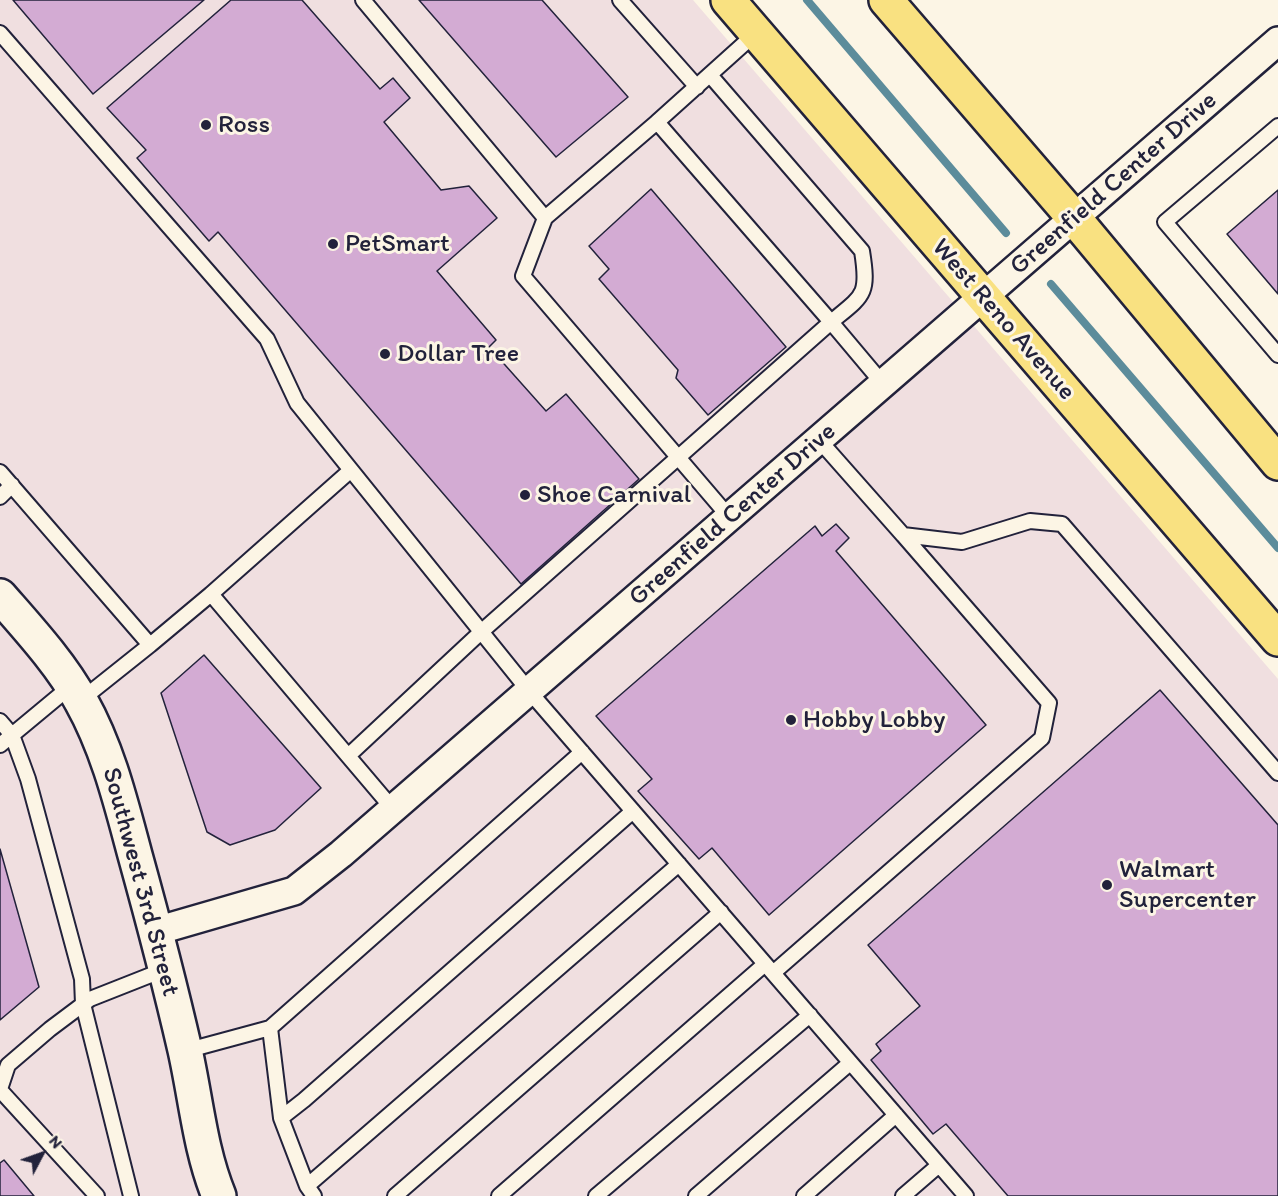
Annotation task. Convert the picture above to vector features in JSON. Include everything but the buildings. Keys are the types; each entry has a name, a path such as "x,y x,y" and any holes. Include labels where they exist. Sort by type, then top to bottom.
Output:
{"main road":[{"name":"West Reno Avenue","path":"728,0 1278,639"},
{"path":"886,0 1074,218 1278,463"},
{"name":"Southwest 3rd Street","path":"0,597 50,656 76,693 103,747 121,803 166,969 209,1172 219,1196"}],"street":[{"name":"Greenfield Center Drive","path":"156,931 294,891 341,854 1278,41"}],"lane":[{"path":"363,0 545,219"},
{"path":"620,0 697,87"},
{"path":"0,33 267,339 297,403 529,691 966,1196"},
{"path":"730,518 523,276 545,219 756,33"},
{"path":"348,756 481,632 860,298 866,278 862,251 710,75"},
{"path":"657,122 884,385"},
{"path":"1278,126 1166,222 1278,355"},
{"path":"499,1196 1042,738 1049,703 819,440"},
{"path":"0,745 150,645 351,470"},
{"path":"0,472 150,645"},
{"path":"0,497 12,485"},
{"path":"903,535 962,542 1030,521 1062,524 1278,773"},
{"path":"211,594 393,809"},
{"path":"0,721 12,735 28,779 82,980 83,1004 131,1196"},
{"path":"185,1051 270,1028 582,753"},
{"path":"281,1118 633,811"},
{"path":"270,1028 281,1118 311,1191 678,864"},
{"path":"395,1196 721,912"},
{"path":"97,1196 0,1090 8,1065 83,1004 90,999 166,969"},
{"path":"596,1196 810,1015"},
{"path":"696,1196 850,1063"},
{"path":"804,1196 896,1115"},
{"path":"903,1196 939,1165"}],"shaded area":[{"path":"0,0 693,0 1278,679 1278,1196 0,1196"}],"waterway":[{"path":"807,0 1006,233"},
{"path":"1051,284 1278,548"}],"place":[{"name":"Ross","path":"206,125"},
{"name":"PetSmart","path":"333,244"},
{"name":"Dollar Tree","path":"385,354"},
{"name":"Shoe Carnival","path":"525,495"},
{"name":"Hobby Lobby","path":"791,720"},
{"name":"Walmart Supercenter","path":"1107,885"}]}
